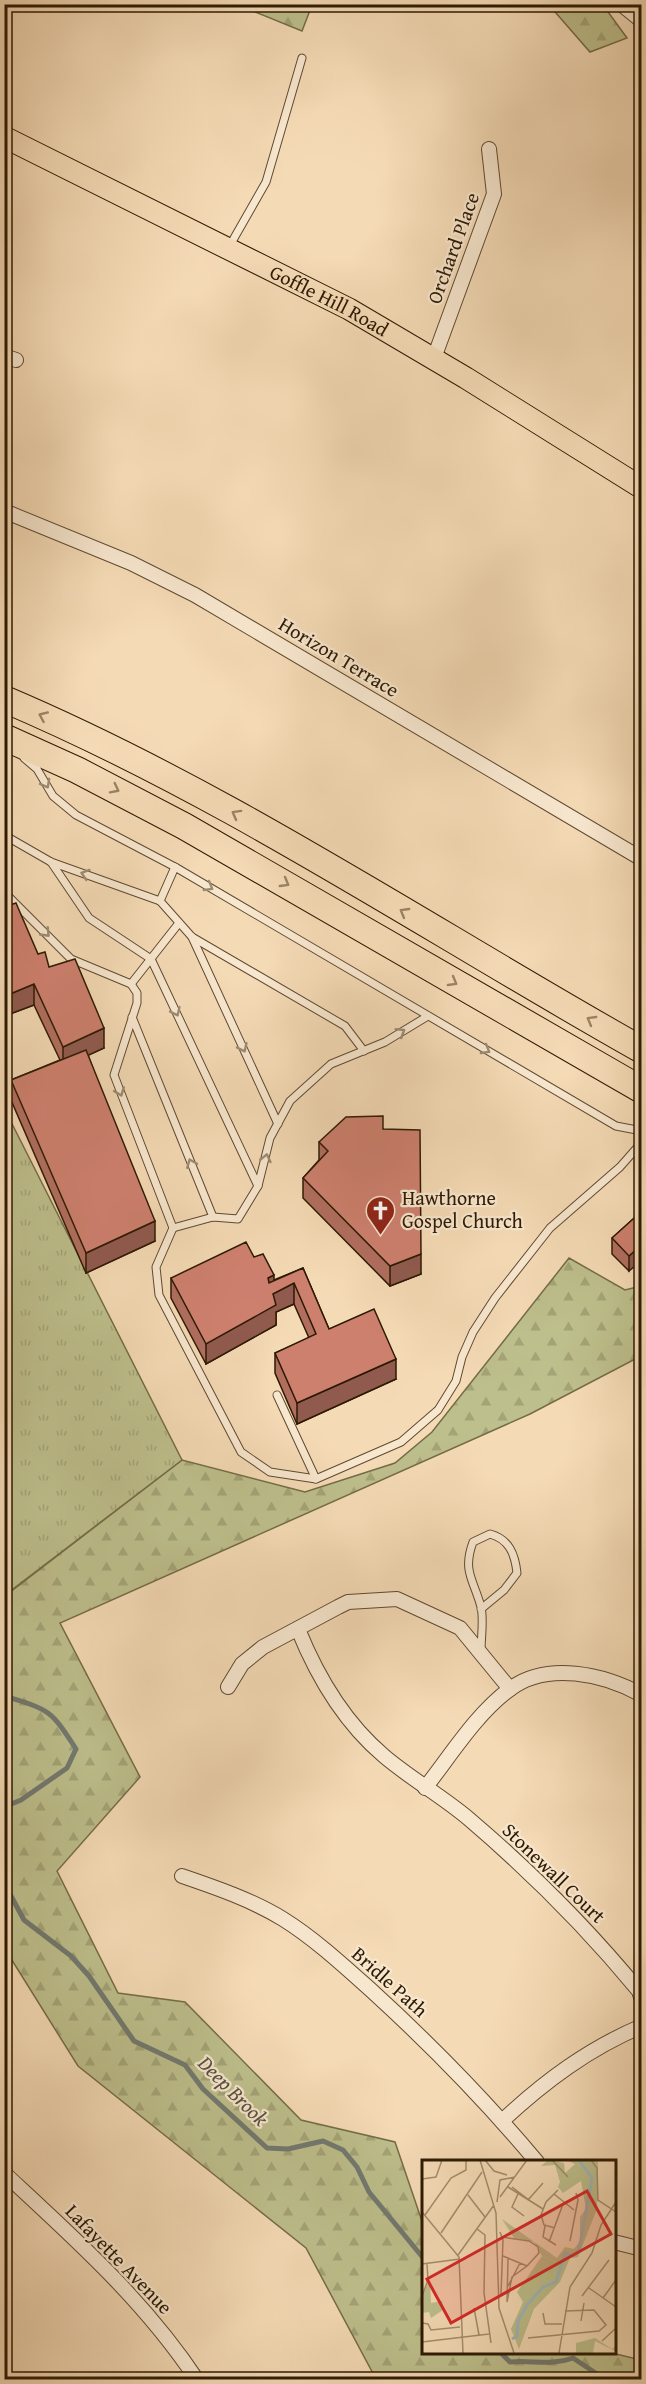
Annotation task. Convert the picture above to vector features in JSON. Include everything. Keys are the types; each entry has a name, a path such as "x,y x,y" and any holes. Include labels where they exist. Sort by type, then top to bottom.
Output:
{"highway":[{"path":"4,699 92,738 202,795 642,1050"},
{"path":"4,737 77,770 184,826 642,1090"}],"main road":[{"name":"Goffle Hill Road","path":"4,136 349,309 434,358 642,488"}],"street":[{"path":"621,4 642,21"},
{"name":"Orchard Place","path":"434,358 494,194 489,149"},
{"name":"Horizon Terrace","path":"4,511 131,562 195,595 642,859"},
{"path":"228,1687 242,1664 263,1647 348,1602 397,1599 460,1628 510,1689"},
{"name":"Stonewall Court","path":"298,1629 312,1662 353,1722 383,1755 468,1818 591,1935 639,1991 642,2000"},
{"path":"425,1788 484,1714 510,1689 528,1680 558,1673 579,1673 609,1681 642,1695"},
{"name":"Bridle Path","path":"183,1876 228,1891 274,1915 331,1954 413,2029 502,2121 535,2160"},
{"path":"502,2121 549,2079 580,2057 642,2026"},
{"name":"Lafayette Avenue","path":"4,2173 129,2291 168,2338 197,2379"},
{"path":"616,2242 642,2249"}],"lane":[{"path":"228,249 266,182 303,58"},
{"path":"4,744 37,769 53,796 62,806 175,867 616,1126 642,1131"},
{"path":"4,835 51,862 160,901 192,937 345,1026 364,1051"},
{"path":"51,862 89,918 151,959 258,1186"},
{"path":"160,901 175,867"},
{"path":"4,892 71,959 131,984 137,993 114,1075 173,1228 156,1267 159,1295 241,1452 270,1472 316,1479 401,1442 438,1410 456,1382 462,1357 473,1332 495,1298 550,1228 620,1167 642,1142"},
{"path":"131,984 179,923"},
{"path":"192,937 278,1124"},
{"path":"173,1228 213,1217 238,1219 258,1186 270,1138 290,1101 331,1064 385,1042 428,1016"},
{"path":"132,1017 213,1217"},
{"path":"277,1395 316,1479"},
{"path":"481,1609 504,1590 517,1573 515,1558 510,1547 500,1537 490,1534 473,1542 466,1560 481,1609 481,1654"}],"green space":[{"path":"238,5 312,5 302,31"},
{"path":"549,5 603,5 627,38 590,52"},
{"path":"4,1108 182,1460 9,1592 4,1589"},
{"path":"569,1258 625,1290 641,1286 641,1356 530,1414 60,1623 140,1777 57,1871 118,1993 185,2002 301,2120 395,2142 422,2221 422,2354 616,2354 641,2360 641,2379 376,2379 306,2248 78,2066 5,1949 5,1589 10,1592 182,1460 305,1492 395,1463 432,1432"}],"building":[{"path":"16,903 38,954 45,952 49,967 75,959 104,1028 63,1047 34,984 10,994 4,981 4,907"},
{"path":"86,1050 155,1221 86,1253 11,1080"},
{"name":"Hawthorne Gospel Church","path":"383,1116 383,1129 420,1130 421,1254 390,1266 303,1178 328,1151 319,1142 346,1117"},
{"path":"642,1211 642,1244 629,1256 612,1238"},
{"path":"246,1242 254,1257 263,1254 274,1275 268,1278 269,1283 303,1268 329,1329 374,1309 396,1359 297,1403 275,1353 316,1334 294,1283 273,1294 276,1305 206,1344 171,1278"}],"waterway":[{"name":"Deep Brook","path":"4,1696 48,1713 76,1749 67,1768 21,1800 4,1807"},
{"name":"Deep Brook","path":"4,1883 24,1920 71,1956 89,1976 134,2041 185,2065 203,2089 267,2148 288,2149 323,2141 343,2150 357,2167 369,2192 422,2257"},
{"name":"Deep Brook","path":"502,2354 510,2362 550,2362 573,2358 606,2380"}],"place":[{"name":"Hawthorne Gospel Church","path":"381,1236"}]}
